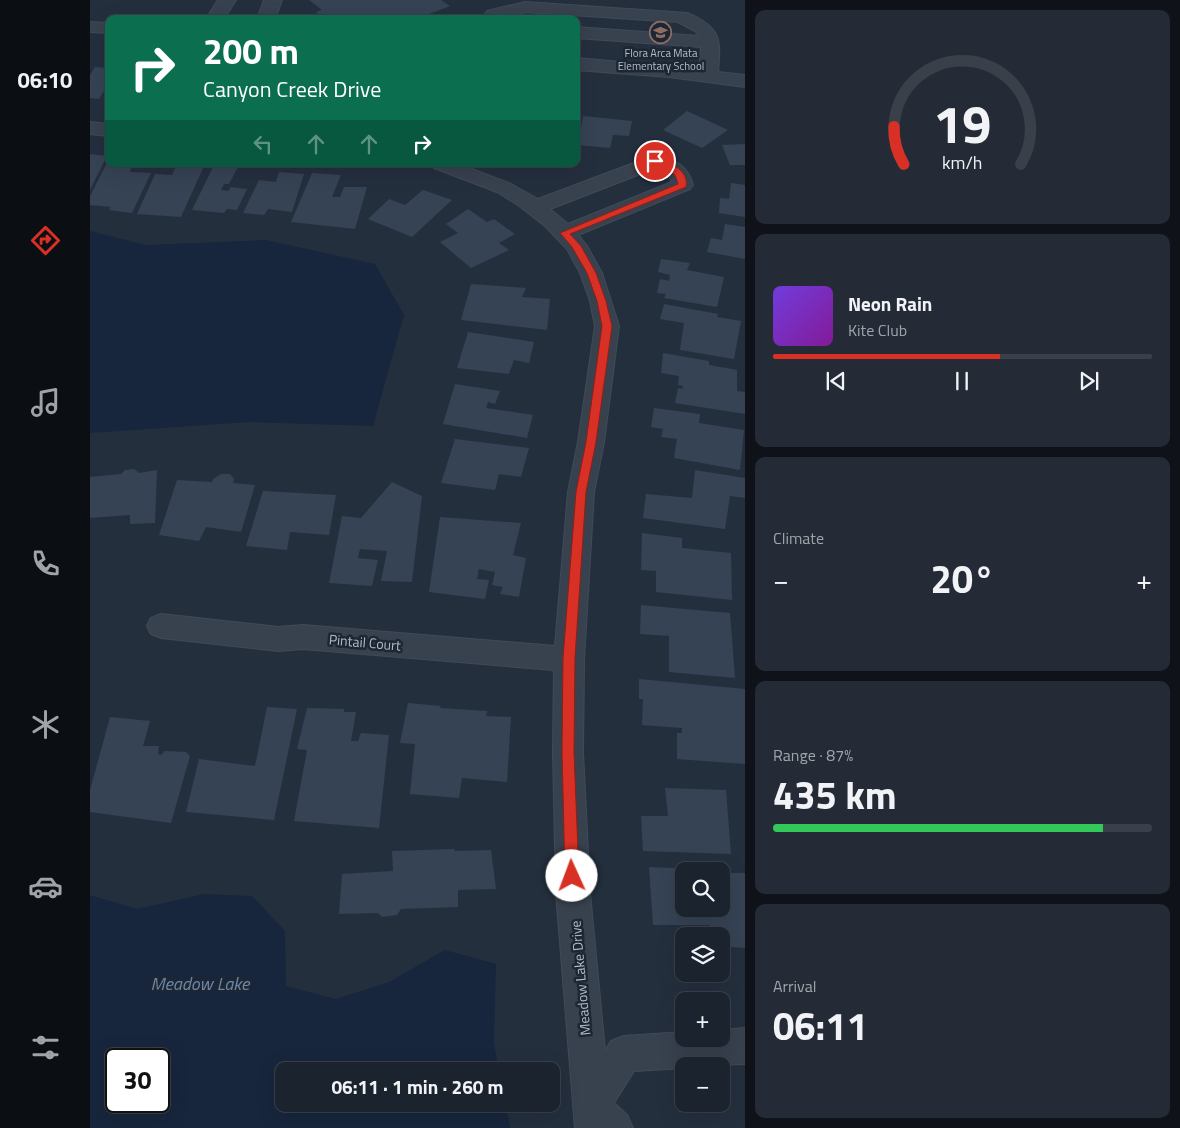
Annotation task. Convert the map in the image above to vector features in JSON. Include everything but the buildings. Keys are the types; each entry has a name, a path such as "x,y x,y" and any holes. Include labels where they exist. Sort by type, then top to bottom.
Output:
{"street":[{"path":"218,15 227,0"},
{"path":"267,15 273,0"},
{"path":"496,15 509,10 525,8 681,17 707,30 711,42 708,76"},
{"path":"90,27 105,28"},
{"path":"580,32 711,42"},
{"path":"580,64 745,81"},
{"path":"90,128 105,130"},
{"path":"535,207 655,161 671,167 682,176 683,185 564,233"},
{"name":"Meadow Lake Drive","path":"449,167 504,188 526,200 564,233 576,246 592,273 607,326 591,442 581,492 569,658 568,752 573,893 600,1121"},
{"name":"Pintail Court","path":"161,626 278,639 303,637 569,658"},
{"name":"Meadow Lake Drive","path":"600,1121 624,1054 745,1046"}],"water":[{"path":"90,231 146,245 266,240 375,264 404,315 373,426 250,422 90,433"},
{"name":"Meadow Lake","path":"204,894 252,896 285,931 286,986 336,999 389,982 445,950 496,964 494,1043 497,1062 275,1062 275,1112 507,1112 510,1128 90,1128 90,895 137,909"}],"place":[{"name":"Flora Arca Mata Elementary School","path":"661,32"}],"route":[{"path":"572,876 568,752 569,658 581,492 591,442 607,326 592,273 576,246 564,233 683,185 682,176 677,171 655,161"}]}
